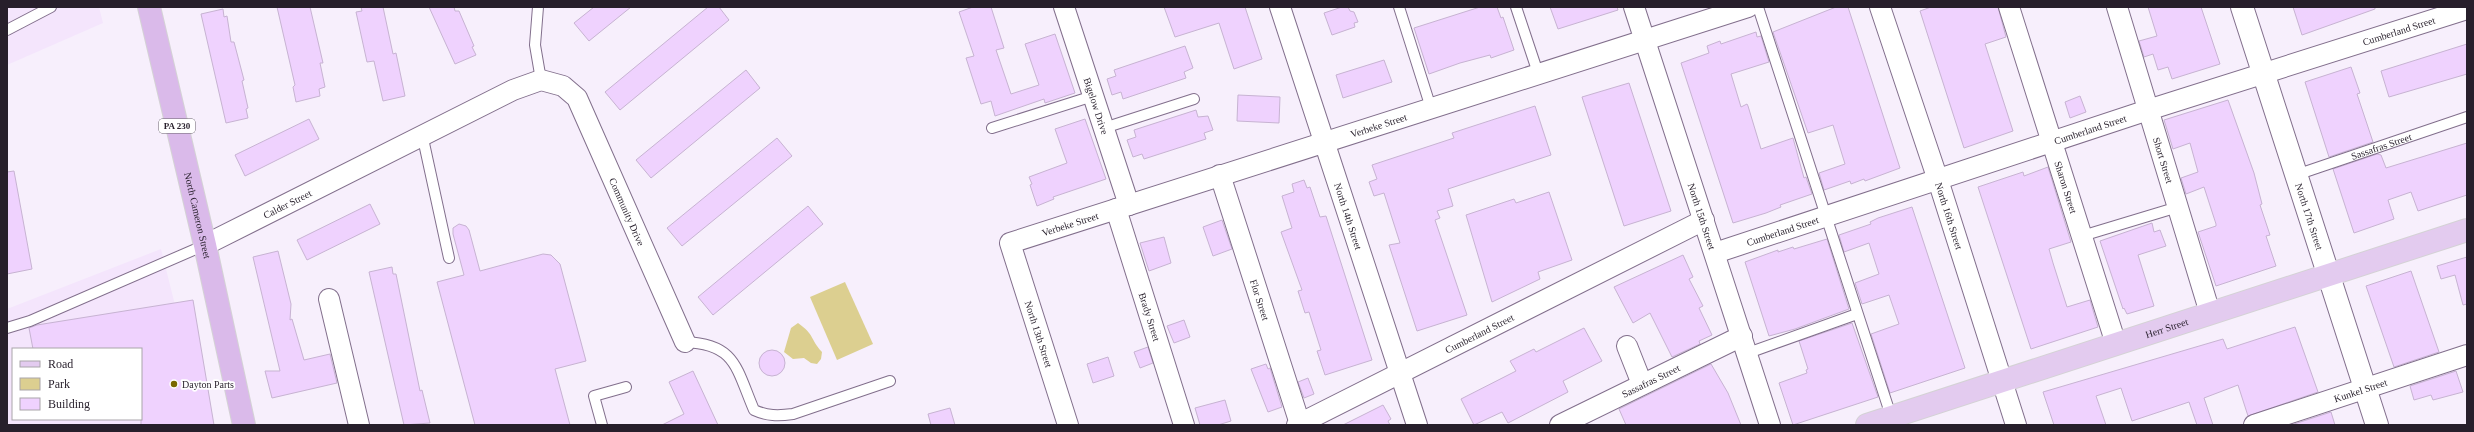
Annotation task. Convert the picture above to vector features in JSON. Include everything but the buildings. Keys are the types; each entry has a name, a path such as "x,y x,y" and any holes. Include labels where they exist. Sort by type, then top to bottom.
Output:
{"highway":[{"name":"North Cameron Street","path":"149,7 205,245 244,425"}],"main road":[{"name":"North 17th Street","path":"2242,7 2377,425"},
{"name":"Herr Street","path":"1867,425 1892,421 2002,381 2467,230"}],"street":[{"name":"Bigelow Drive","path":"1064,7 1104,128 1123,207"},
{"name":"North 14th Street","path":"1280,7 1417,425"},
{"name":"North 15th Street","path":"1634,7 1770,425"},
{"name":"Verbeke Street","path":"1010,243 1748,7"},
{"name":"North 16th Street","path":"1880,7 1938,180 2016,425"},
{"name":"Sharon Street","path":"2009,7 2116,344"},
{"name":"Short Street","path":"2117,7 2210,313"},
{"name":"Cumberland Street","path":"1715,253 2457,10"},
{"name":"Calder Street","path":"205,245 422,134 513,90 541,80"},
{"name":"Community Drive","path":"541,80 563,86 577,98 685,342"},
{"name":"Flor Street","path":"1220,175 1298,424"},
{"name":"Brady Street","path":"1123,207 1184,425"},
{"name":"Cumberland Street","path":"1298,424 1704,220"},
{"name":"North 13th Street","path":"1010,243 1068,425"},
{"path":"329,299 358,425"},
{"name":"Sassafras Street","path":"1560,425 1642,384 1745,345"},
{"path":"1627,346 1642,384"},
{"name":"Kunkel Street","path":"2254,425 2467,355"}],"lane":[{"path":"7,30 51,7"},
{"path":"538,7 535,45 541,80"},
{"path":"1399,7 1431,108"},
{"path":"1516,7 1538,73"},
{"path":"1758,7 1892,421"},
{"path":"992,128 1094,96"},
{"path":"1104,128 1194,99"},
{"name":"Sassafras Street","path":"2296,175 2467,117"},
{"path":"422,134 449,258"},
{"path":"2082,236 2178,207"},
{"name":"Calder Street","path":"7,328 30,321 205,245"},
{"path":"1745,345 1857,314"},
{"path":"685,342 711,344 723,351 735,366 754,410 762,414 776,416 793,414 890,381"},
{"path":"602,425 594,396 626,387"}],"shaded area":[{"path":"7,7 99,7 103,23 7,65"},
{"path":"161,249 205,425 7,425 7,309"}],"green space":[{"path":"845,282 873,344 837,360 810,297"},
{"path":"798,323 810,334 822,352 821,359 817,364 811,363 804,358 793,359 784,352 791,328"}],"place":[{"name":"Dayton Parts","path":"174,384"}]}
